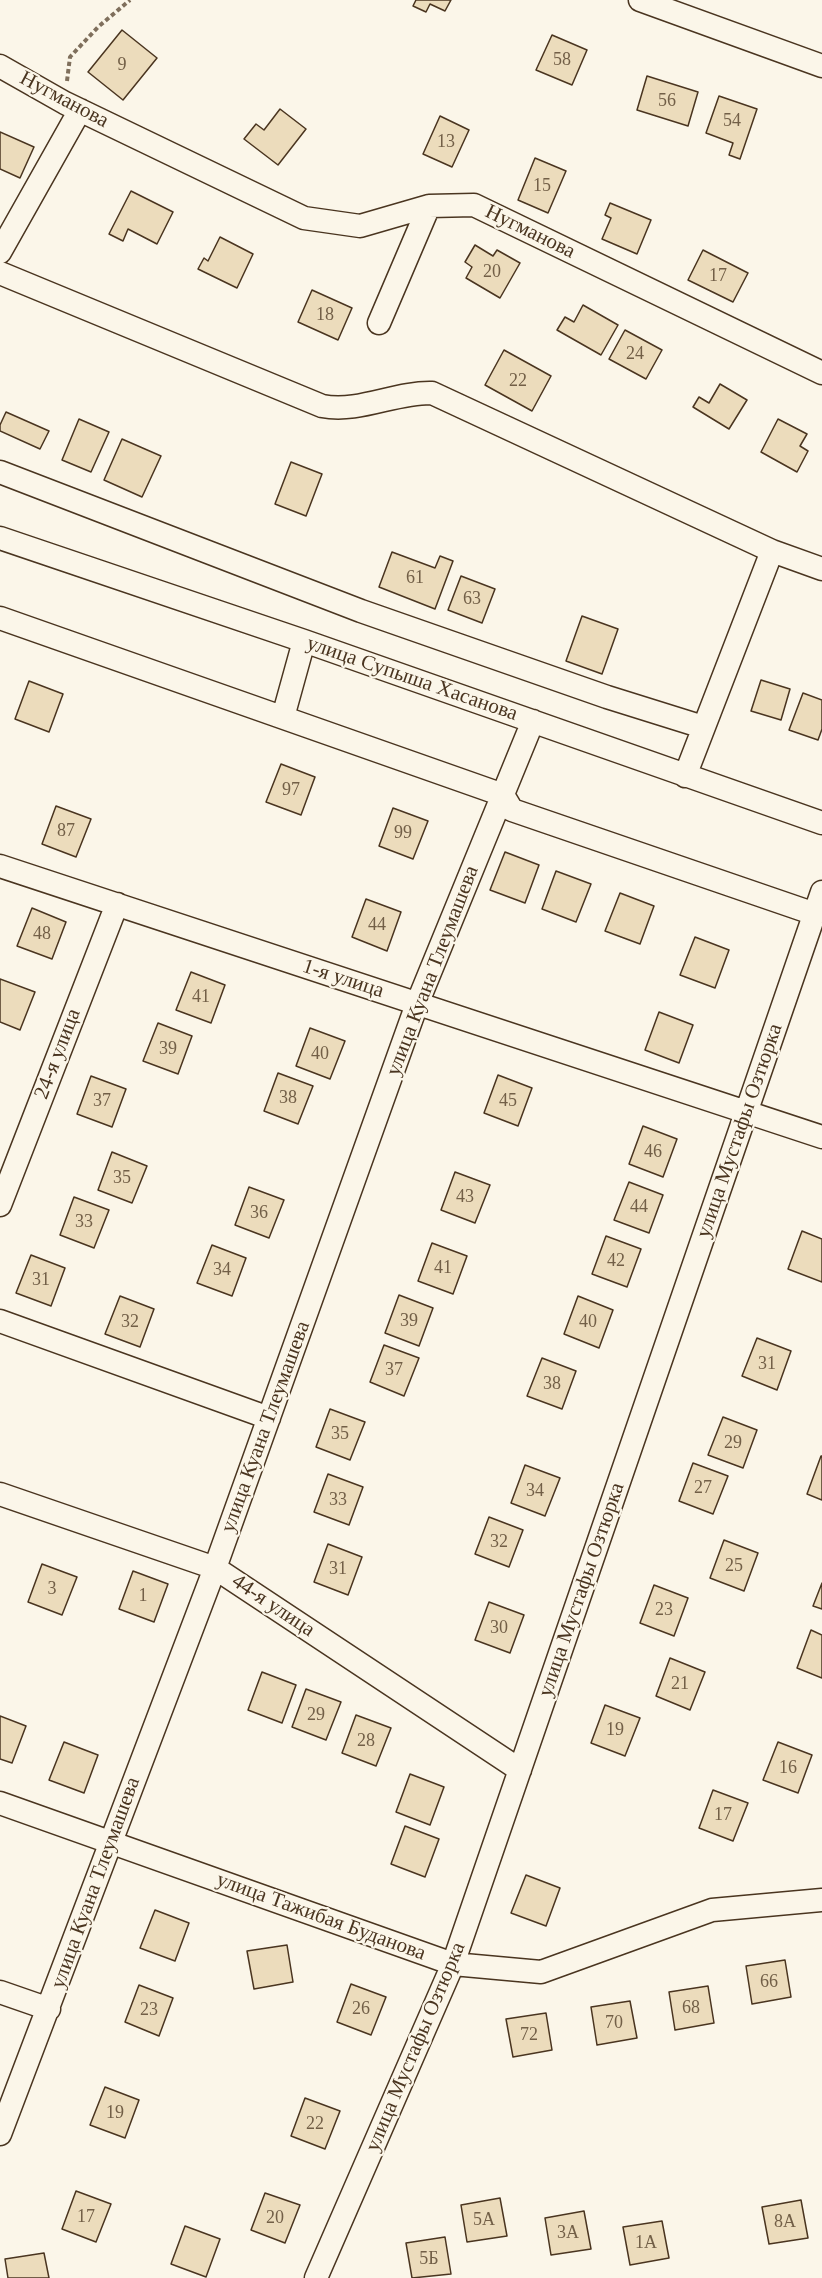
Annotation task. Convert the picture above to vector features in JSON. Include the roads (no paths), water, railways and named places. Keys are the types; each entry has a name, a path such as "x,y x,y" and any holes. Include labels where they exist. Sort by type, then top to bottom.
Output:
{"street":[{"path":"640,0 822,66"},
{"name":"Нугманова","path":"0,66 72,106 304,218 360,226 429,206 474,205 822,373"},
{"path":"0,252 72,106"},
{"path":"379,323 429,206"},
{"path":"0,273 322,406 353,407 415,393 432,393 772,551 822,569"},
{"path":"0,472 361,611 607,697 702,727"},
{"name":"улица Супыша Хасанова","path":"0,538 304,641 822,823"},
{"path":"685,776 702,727 772,551"},
{"path":"0,618 503,795 512,810 815,914"},
{"path":"283,717 304,641"},
{"name":"улица Куана Тлеумашева","path":"0,2134 215,1568 417,1004 533,721"},
{"name":"1-я улица","path":"0,866 822,1137"},
{"name":"улица Мустафы Озтюрка","path":"316,2278 453,1964 822,892"},
{"name":"24-я улица","path":"0,1204 117,904"},
{"path":"0,1321 269,1418"},
{"name":"44-я улица","path":"0,1494 215,1568 520,1770"},
{"name":"улица Тажибая Буданова","path":"0,1803 453,1964 541,1972 712,1910 822,1900"},
{"path":"0,1992 49,2009"}]}
